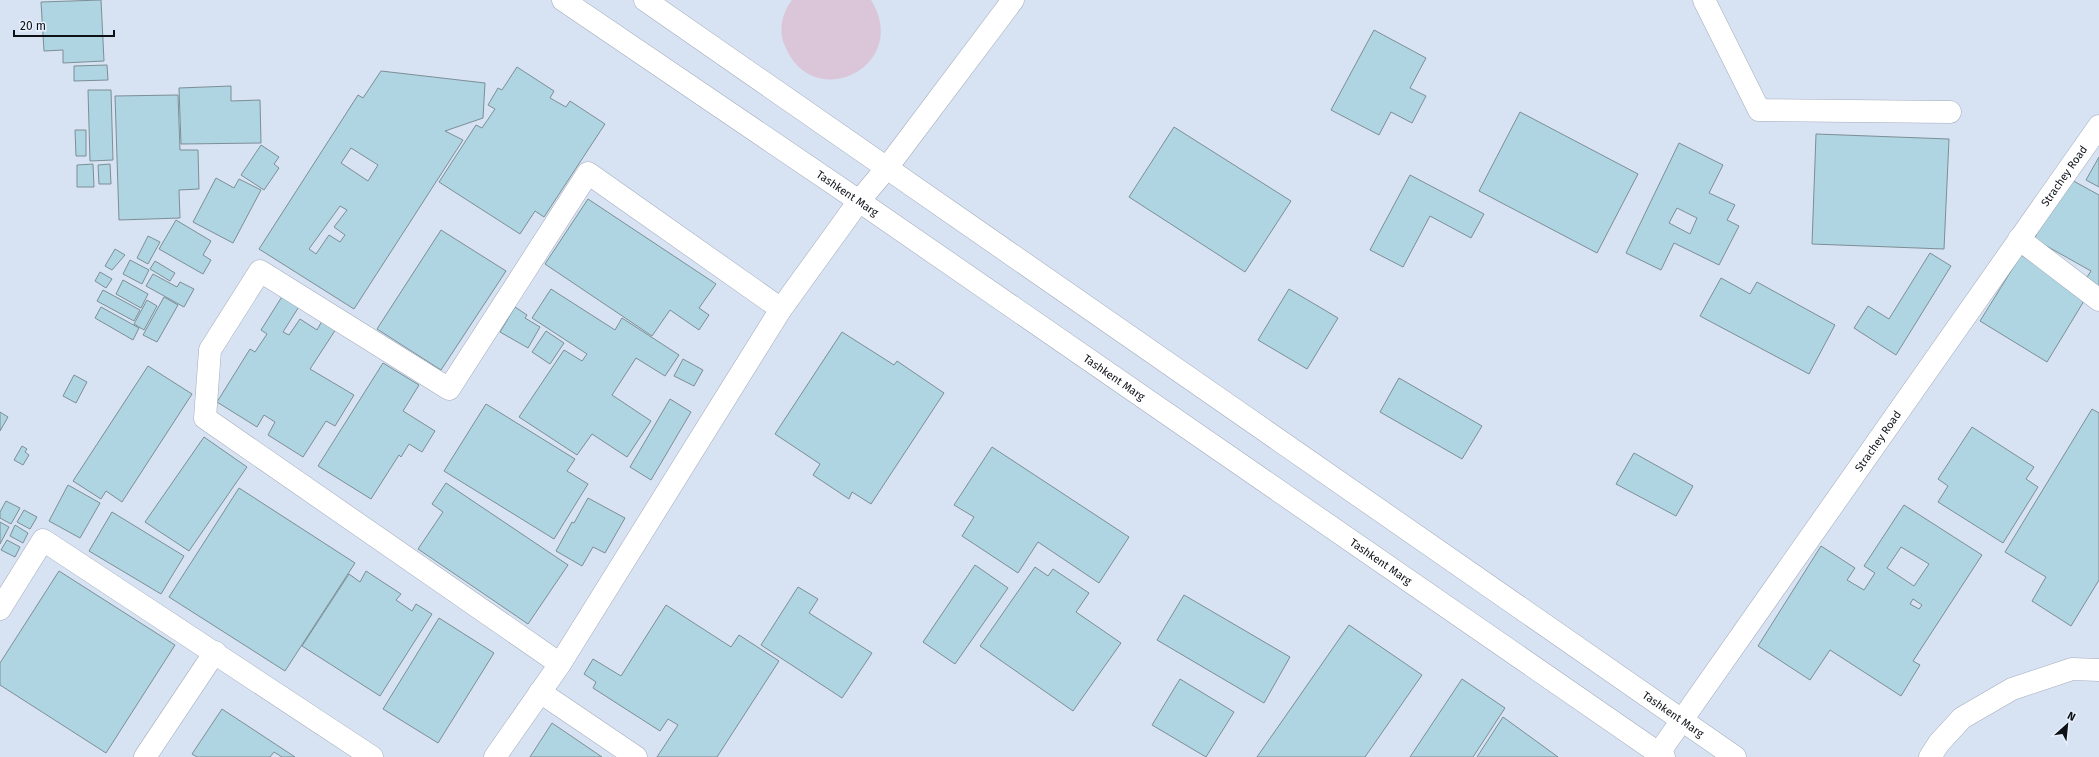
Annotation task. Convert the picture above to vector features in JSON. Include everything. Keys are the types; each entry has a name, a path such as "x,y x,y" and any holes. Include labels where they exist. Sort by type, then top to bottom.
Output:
{"street":[{"name":"Tashkent Marg","path":"563,0 858,201 1659,756"},
{"name":"Tashkent Marg","path":"645,0 1682,722 1735,757"},
{"path":"495,757 560,664 781,309 858,201 886,169 1013,0"},
{"path":"1704,0 1759,110 1950,112"},
{"name":"Strachey Road","path":"1659,756 2099,126"},
{"path":"560,664 205,418 210,350 260,271 449,389 588,173 781,309"},
{"path":"2019,239 2099,300"},
{"path":"0,609 43,540 215,652 372,757"},
{"path":"145,757 215,652"},
{"path":"1930,757 1939,743 1962,718 2012,689 2072,669 2099,670"},
{"path":"540,692 636,757"}],"shaded area":[{"path":"792,0 871,0 880,24 879,45 869,62 854,74 835,79 816,77 798,67 785,46 782,34 782,22"}],"building":[{"path":"101,0 104,61 63,63 63,50 44,51 41,2"},
{"path":"1374,30 1426,58 1410,88 1426,96 1412,123 1391,112 1379,135 1331,110"},
{"path":"107,65 108,80 74,81 74,66"},
{"path":"517,67 554,91 550,98 566,107 570,101 605,124 544,217 535,211 520,234 439,182 476,125 482,128 495,109 488,105 498,88 502,90"},
{"path":"381,71 485,83 483,118 445,131 463,140 354,309 259,249 358,95 363,98","holes":["351,148 378,165 368,181 341,163","340,206 347,210 334,227 345,235 340,242 329,235 316,254 309,249"]},
{"path":"231,86 231,101 260,100 261,143 181,144 179,88"},
{"path":"88,90 111,90 113,160 90,161"},
{"path":"178,95 180,150 198,150 199,189 179,190 180,218 119,220 115,96"},
{"path":"1520,112 1638,174 1597,253 1479,191"},
{"path":"1174,127 1291,201 1245,272 1129,197"},
{"path":"75,130 86,130 86,156 76,156"},
{"path":"1816,134 1949,139 1944,249 1812,244"},
{"path":"1679,143 1723,165 1709,193 1735,205 1727,220 1739,226 1719,265 1674,243 1661,270 1626,253","holes":["1677,208 1697,218 1690,234 1669,223"]},
{"path":"261,145 279,157 274,164 279,168 264,190 241,175"},
{"path":"2099,157 2099,187 2086,180"},
{"path":"93,164 94,187 77,187 77,165"},
{"path":"110,164 111,184 99,184 98,165"},
{"path":"1410,175 1484,214 1471,238 1430,216 1403,267 1370,250"},
{"path":"216,178 234,188 239,179 261,190 233,243 193,222"},
{"path":"2068,178 2099,195 2099,290 2084,282 2091,271 2034,239"},
{"path":"588,199 716,284 699,308 709,315 699,330 670,310 652,336 545,264"},
{"path":"176,220 211,241 203,255 211,260 203,274 159,249"},
{"path":"441,230 506,271 441,370 377,329"},
{"path":"148,236 160,242 148,264 137,258"},
{"path":"115,249 125,255 112,270 105,266"},
{"path":"1930,253 1951,266 1896,355 1854,328 1868,306 1889,319"},
{"path":"2021,255 2087,296 2047,362 1980,321"},
{"path":"130,260 149,270 142,284 123,274"},
{"path":"155,261 175,273 170,281 150,269"},
{"path":"100,272 112,279 106,288 95,281"},
{"path":"153,274 177,287 180,282 194,289 184,307 146,286"},
{"path":"1721,278 1750,294 1757,282 1835,325 1809,374 1700,316"},
{"path":"123,280 148,294 141,308 116,294"},
{"path":"551,289 615,330 622,318 679,355 665,376 636,358 612,395 651,421 627,457 592,434 577,455 519,417 564,350 582,361 587,354 532,318"},
{"path":"1289,289 1338,318 1307,369 1258,340"},
{"path":"103,290 140,310 134,321 97,301"},
{"path":"283,295 300,305 283,332 289,335 300,319 317,330 322,321 336,329 310,369 354,395 335,426 326,421 303,457 268,435 275,422 264,415 257,427 217,402 250,349 255,352 267,334 261,330"},
{"path":"164,297 178,305 157,342 143,335"},
{"path":"147,300 157,306 144,330 134,324"},
{"path":"101,307 139,328 133,340 95,318"},
{"path":"515,307 527,315 525,318 540,327 528,348 500,332"},
{"path":"546,331 564,343 550,364 532,352"},
{"path":"842,332 894,365 897,361 944,393 871,504 852,492 849,499 813,475 820,464 775,434"},
{"path":"683,359 703,370 694,386 674,376"},
{"path":"383,363 419,385 403,411 435,431 422,452 409,444 401,457 399,455 371,499 318,466"},
{"path":"148,366 192,394 122,502 106,491 101,499 73,481"},
{"path":"74,375 87,382 76,403 63,396"},
{"path":"1399,378 1482,426 1462,459 1380,412"},
{"path":"670,399 691,412 651,480 630,467"},
{"path":"486,404 575,459 567,471 588,484 554,539 444,471"},
{"path":"2092,409 2099,413 2099,580 2071,626 2032,601 2046,577 2005,552"},
{"path":"0,412 8,417 0,431"},
{"path":"1972,427 2034,467 2026,479 2038,487 2003,543 1938,502 1948,486 1938,479"},
{"path":"204,437 247,467 189,551 145,522"},
{"path":"22,446 27,449 25,452 29,455 23,465 14,460"},
{"path":"992,447 1129,537 1099,583 1038,542 1018,573 962,536 974,517 954,505"},
{"path":"1634,453 1693,486 1676,516 1616,484"},
{"path":"446,483 568,565 528,624 418,549 443,512 432,504"},
{"path":"68,485 100,503 80,538 49,521"},
{"path":"239,488 355,563 285,671 169,597"},
{"path":"588,498 625,518 605,553 593,547 582,566 556,551 572,522 574,523"},
{"path":"6,501 20,508 11,524 0,518 0,512"},
{"path":"1904,505 1982,555 1913,661 1920,665 1901,696 1830,650 1810,680 1758,646 1821,546 1855,568 1847,580 1864,590 1875,573 1864,566","holes":["1901,547 1929,564 1914,586 1887,568","1913,599 1922,605 1919,609 1910,604"]},
{"path":"24,510 37,517 30,529 17,522"},
{"path":"112,512 184,556 161,594 89,551"},
{"path":"0,522 9,527 0,544"},
{"path":"15,525 28,533 23,543 10,536"},
{"path":"7,540 20,547 15,557 1,550"},
{"path":"975,565 1008,588 955,664 923,642"},
{"path":"1035,567 1048,576 1053,569 1089,593 1076,612 1121,643 1073,711 980,646"},
{"path":"59,571 175,645 106,753 0,685 0,663"},
{"path":"366,571 401,594 396,600 412,611 416,604 432,614 380,696 302,646 349,574 360,582"},
{"path":"798,587 818,599 809,613 872,653 842,698 761,645"},
{"path":"1184,595 1290,657 1264,703 1157,640"},
{"path":"666,605 731,647 739,635 779,661 717,757 657,757 678,725 668,719 660,731 593,688 596,682 584,674 593,659 621,676"},
{"path":"439,618 494,653 438,743 383,709"},
{"path":"1349,625 1422,675 1365,757 1257,757"},
{"path":"1180,679 1234,712 1206,757 1152,725"},
{"path":"1462,679 1505,708 1473,757 1410,757"},
{"path":"222,709 295,757 282,757 274,752 270,757 197,757 192,754"},
{"path":"1503,717 1558,757 1477,757"},
{"path":"552,723 602,757 530,757"}]}
